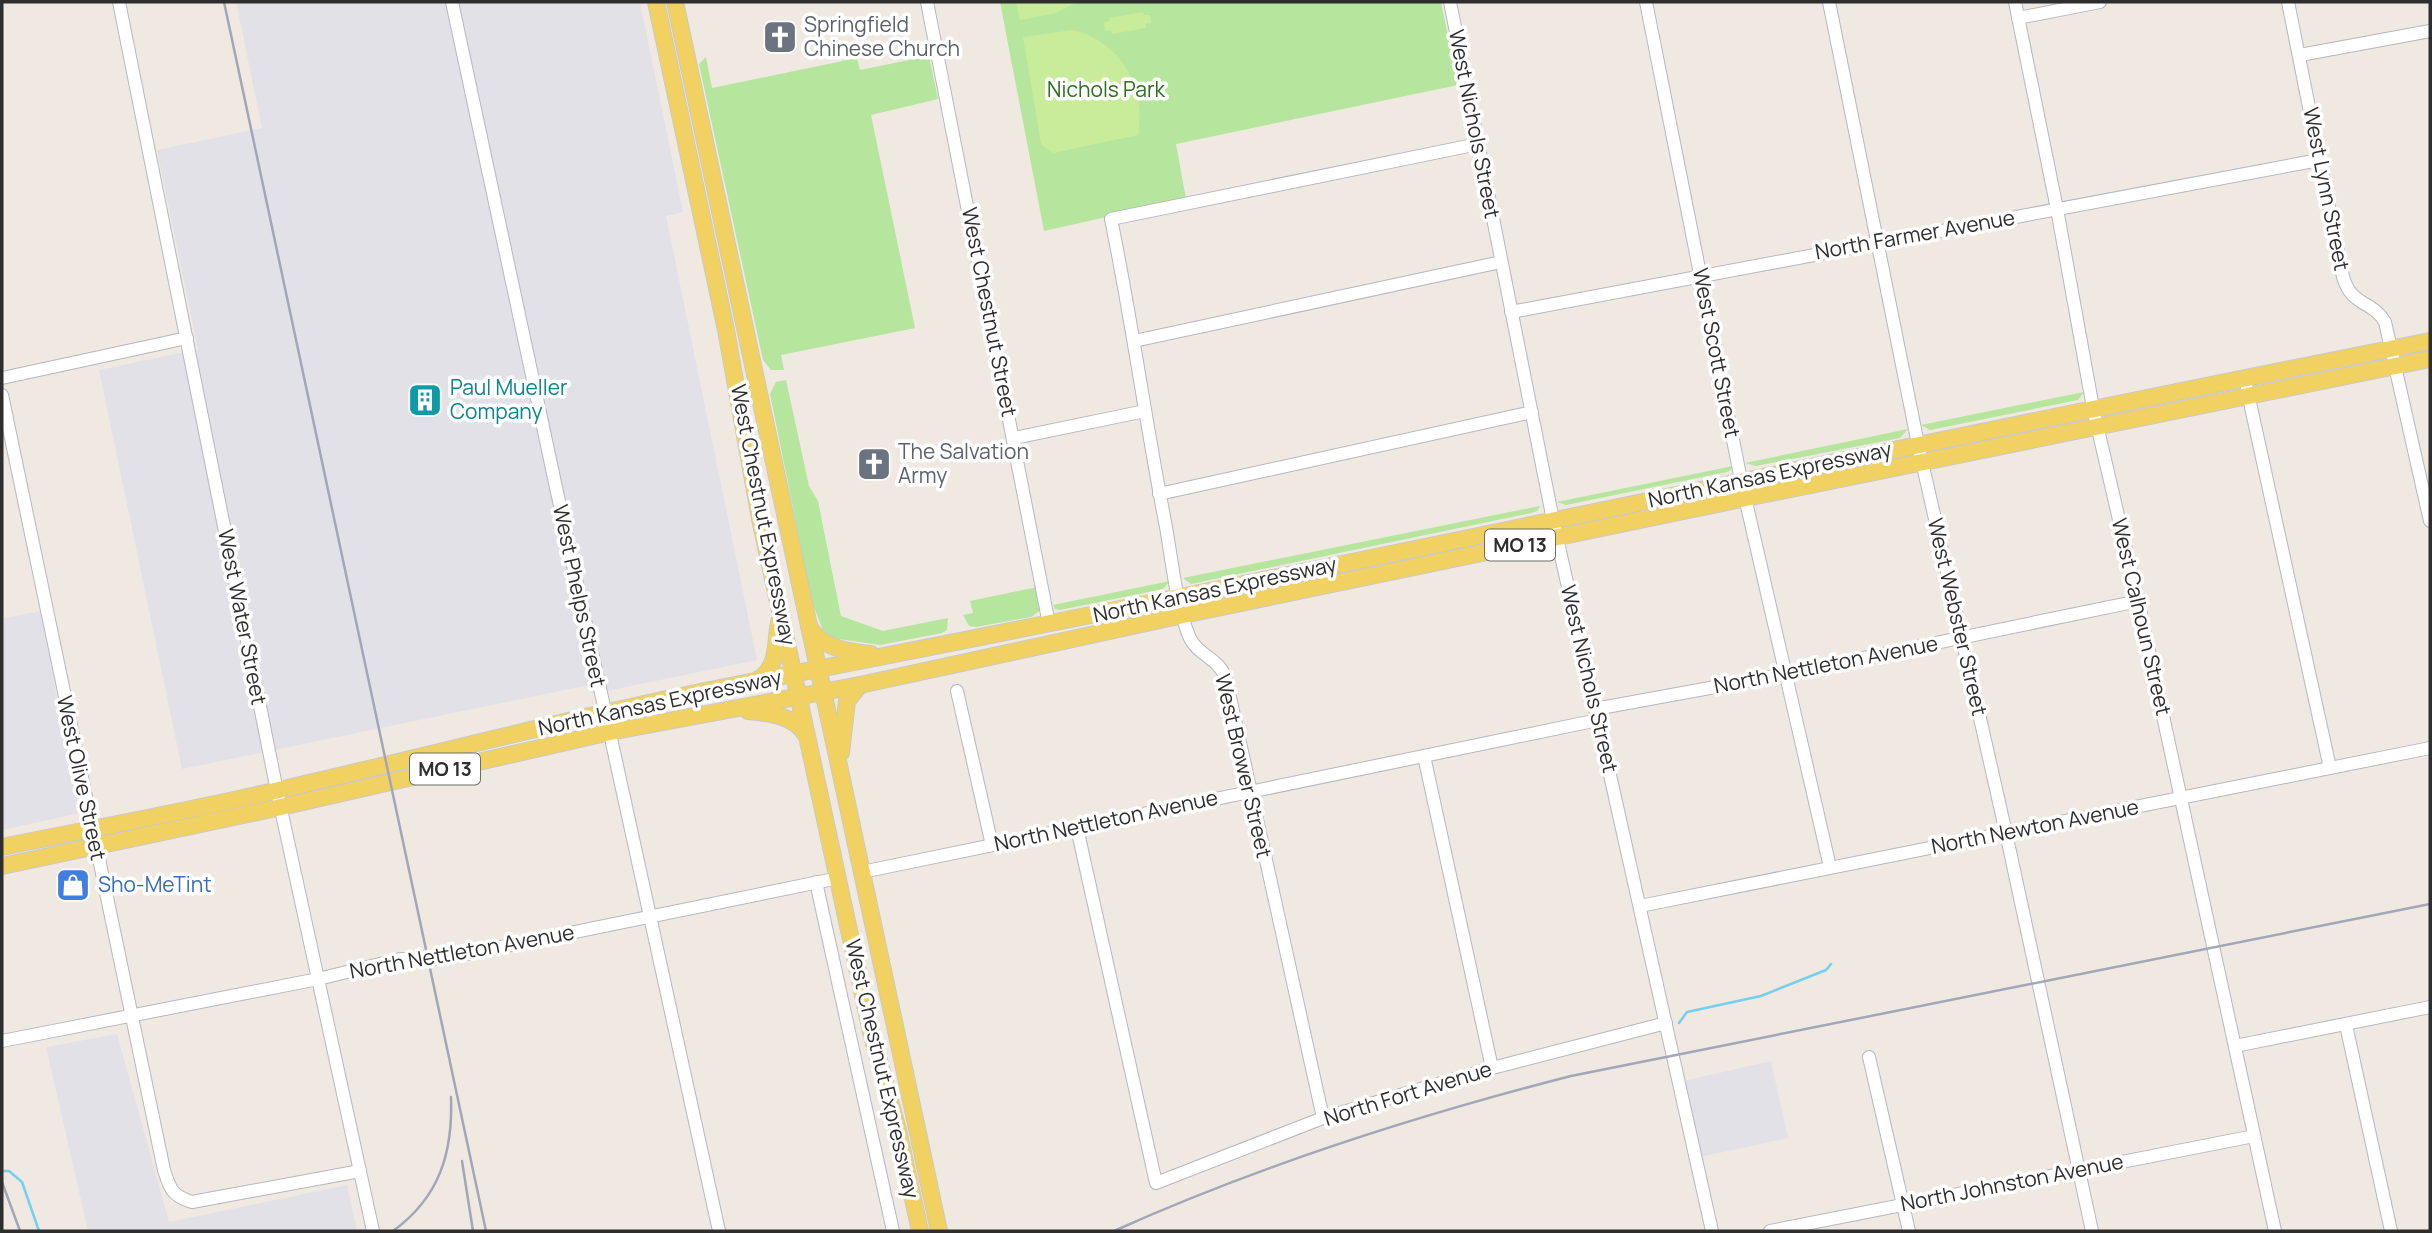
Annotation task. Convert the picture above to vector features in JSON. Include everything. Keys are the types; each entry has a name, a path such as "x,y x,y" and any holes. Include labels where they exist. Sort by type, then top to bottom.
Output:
{"main road":[{"name":"West Chestnut Expressway","path":"656,2 726,330 760,519 871,1032 898,1130 920,1231"},
{"name":"West Chestnut Expressway","path":"675,2 939,1231"},
{"name":"North Kansas Expressway","path":"2,847 277,791 605,713 757,681 1049,624 1741,480 2430,341"},
{"name":"North Kansas Expressway","path":"2,866 281,807 610,732 860,685 1745,498 2430,359"},
{"path":"757,681 766,674 774,660 781,609"},
{"path":"808,625 812,632 833,647 857,653 891,655"},
{"path":"840,773 844,712 847,701 860,685"},
{"path":"721,710 750,711 789,719 801,726 811,749"}],"street":[{"name":"West Water Street","path":"119,2 277,791 373,1231"},
{"name":"West Phelps Street","path":"452,2 719,1231"},
{"name":"West Chestnut Street","path":"927,2 1049,624"},
{"name":"West Nichols Street","path":"1450,2 1553,520 1713,1231"},
{"name":"West Scott Street","path":"1646,2 1741,480 1830,867"},
{"name":"West Webster Street","path":"1829,2 1918,444 2092,1231"},
{"name":"West Calhoun Street","path":"2015,2 2057,209 2093,408 2276,1231"},
{"path":"2018,18 2100,2"},
{"name":"West Lynn Street","path":"2288,2 2345,285 2353,297 2381,315 2387,329 2430,521"},
{"path":"2300,55 2430,30"},
{"name":"West Brower Street","path":"1323,1118 1223,670 1194,644 1183,615 1111,219 1478,144"},
{"name":"North Farmer Avenue","path":"1511,312 2319,160"},
{"path":"1134,341 1501,262"},
{"path":"2,378 187,338"},
{"path":"2245,378 2330,768"},
{"name":"West Olive Street","path":"2,395 91,829 163,1170 169,1186 178,1198 192,1202 360,1171"},
{"path":"1014,438 1145,411"},
{"path":"1159,494 1532,412"},
{"name":"North Nettleton Avenue","path":"862,872 1424,756 1597,715 2138,601"},
{"path":"957,691 992,845"},
{"name":"North Newton Avenue","path":"1640,906 2430,748"},
{"path":"1424,756 1492,1068"},
{"name":"North Fort Avenue","path":"1077,828 1156,1183 1323,1118 1492,1068 1666,1023"},
{"name":"North Nettleton Avenue","path":"2,1041 318,979 400,959 449,957 839,877"},
{"path":"816,882 894,1231"},
{"path":"2235,1046 2430,1007"},
{"path":"2346,1025 2391,1231"},
{"path":"1869,1057 1909,1231"},
{"name":"North Johnston Avenue","path":"1770,1231 2255,1136"}],"shaded area":[{"path":"236,2 640,2 683,212 666,216 757,660 592,694 589,685 182,769 99,370 198,349 157,150 262,128"},
{"path":"40,611 80,813 2,830 2,619"},
{"path":"117,1034 169,1222 347,1185 357,1231 88,1231 46,1047"},
{"path":"1771,1061 1788,1138 1700,1157 1684,1081"}],"green space":[{"name":"Nichols Park","path":"1000,2 1441,2 1458,85 1176,144 1186,199 1044,231"},
{"path":"1016,2 1077,2 1056,13 1020,20"},
{"path":"1143,12 1144,15 1150,15 1151,23 1146,24 1146,28 1112,34 1111,30 1105,31 1104,22 1109,21 1109,18"},
{"path":"1073,30 1104,44 1126,69 1138,100 1138,135 1053,153 1041,144 1023,37"},
{"path":"929,56 938,99 871,115 915,328 781,355 784,370 771,370 763,360 699,64 706,57 712,88 857,58 860,70"},
{"path":"786,380 809,486 818,501 841,616 883,631 948,618 947,630 880,645 832,638 823,630 812,602 770,394 776,382"},
{"path":"2084,392 2078,400 1930,430 1921,425"},
{"path":"1908,429 1900,438 1756,466 1745,463"},
{"path":"1733,466 1727,472 1566,505 1557,502"},
{"path":"1540,506 1537,511 1531,513 1191,584 1183,578"},
{"path":"1170,581 1163,589 1060,610 1053,605"},
{"path":"1038,587 1041,610 1031,617 976,627 969,626 963,615 973,613 970,601"}],"waterway":[{"path":"1679,1023 1687,1012 1761,996 1826,970 1831,964"},
{"path":"2,1171 9,1171 22,1182 39,1231"}],"railway":[{"path":"224,2 486,1231"},
{"path":"1114,1231 1282,1163 1397,1125 1571,1076 2430,904"},
{"path":"393,1231 422,1203 440,1172 449,1136 451,1097"},
{"path":"462,1161 473,1231"},
{"path":"2,1182 20,1231"}],"place":[{"name":"Springfield Chinese Church","path":"780,37"},
{"name":"Paul Mueller Company","path":"425,400"},
{"name":"The Salvation Army","path":"874,464"},
{"name":"Sho-MeTint","path":"73,885"}]}
